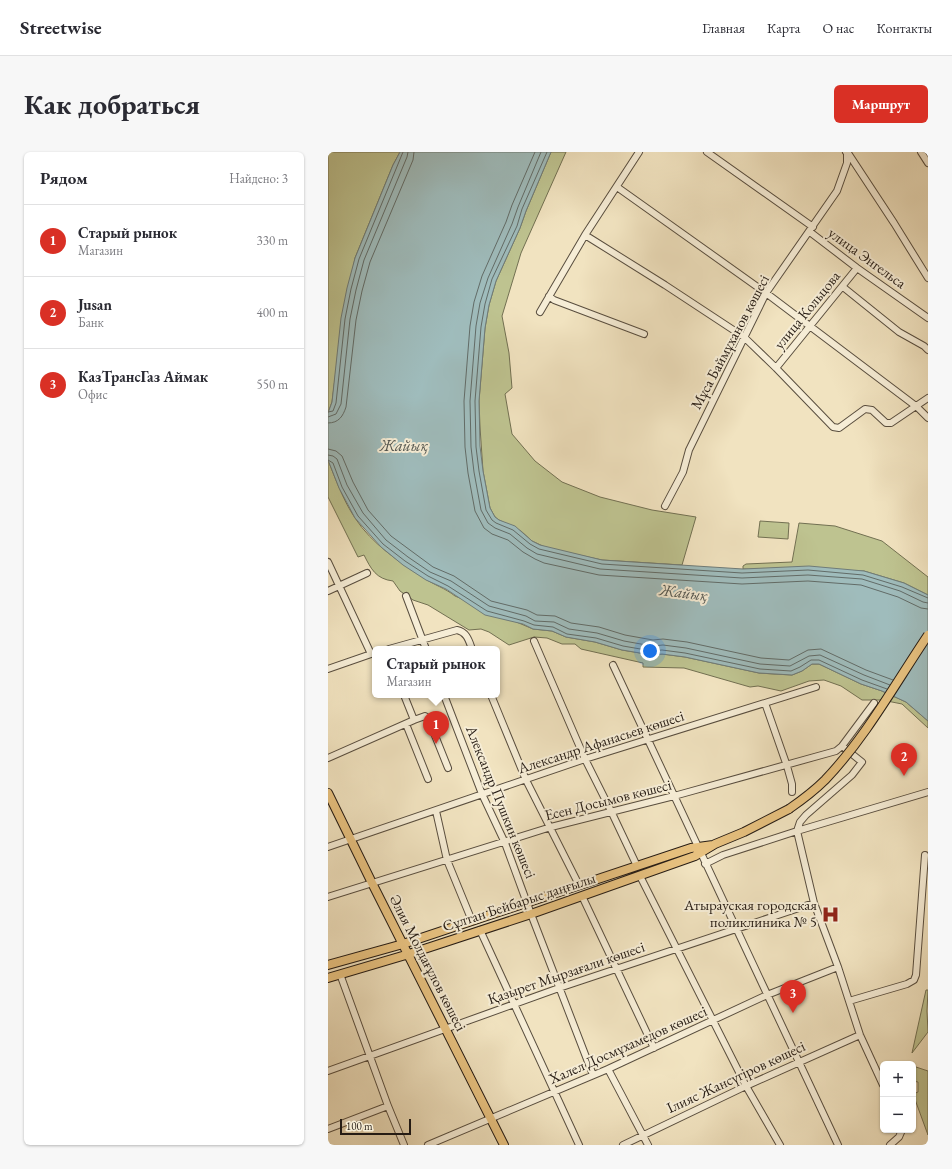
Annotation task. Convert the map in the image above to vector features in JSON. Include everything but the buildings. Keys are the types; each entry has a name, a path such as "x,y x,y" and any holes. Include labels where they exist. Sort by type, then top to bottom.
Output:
{"main road":[{"name":"Сұлтан Бейбарыс даңғылы","path":"328,978 408,954 640,876 698,850 744,832 789,809 825,781 847,756 928,635"},
{"name":"Әлия Молдағұлов көшесі","path":"328,793 372,884 504,1145"},
{"name":"Сұлтан Бейбарыс даңғылы","path":"328,965 403,944 637,866 698,850"}],"street":[{"path":"540,312 585,235 639,152"},
{"name":"улица Энгельса","path":"707,152 812,229 857,268 928,318"},
{"path":"847,152 928,278"},
{"name":"Мұса Баймұханов көшесі","path":"665,506 683,472 689,450 766,293 837,191 847,163 847,152"},
{"path":"922,152 928,162"},
{"path":"617,187 811,326 917,406 928,418"},
{"path":"585,235 744,337 833,427 839,428 865,409 872,410 886,423 891,423 928,398"},
{"name":"улица Кольцова","path":"776,368 857,268"},
{"path":"843,287 899,332 924,346 928,350"},
{"path":"549,296 554,300 644,334"},
{"path":"328,562 372,651"},
{"path":"328,591 367,573"},
{"path":"406,596 425,646"},
{"path":"400,646 457,630 466,634 471,646"},
{"path":"534,641 585,760 612,811 637,866"},
{"path":"328,669 372,653"},
{"path":"613,665 698,850 737,928 838,1145"},
{"name":"Александр Афанасьев көшесі","path":"328,847 647,739 816,688"},
{"path":"405,698 414,720"},
{"name":"Александр Пушкин көшесі","path":"445,698 482,794 505,843 530,914 593,1075"},
{"path":"492,698 526,780 579,885"},
{"name":"Есен Досымов көшесі","path":"328,897 505,843 551,827 787,766 836,751 842,746 874,702"},
{"path":"765,703 787,766 792,784 792,792"},
{"path":"328,758 423,716 428,718 448,768"},
{"path":"406,724 428,779"},
{"path":"842,746 862,762 852,774 806,815 800,822 797,831 814,903 838,967 860,1035 880,1078"},
{"path":"705,864 723,856 797,831 928,792"},
{"path":"436,811 447,860 472,921"},
{"path":"849,1001 908,984 914,980 916,974 925,855"},
{"path":"640,876 746,1086 780,1145"},
{"path":"582,896 654,1048"},
{"name":"Қазырет Мырзағали көшесі","path":"328,1071 559,988 814,903"},
{"path":"480,930 579,1145"},
{"name":"Халел Досмұхамедов көшесі","path":"428,1145 608,1070 767,995 838,967"},
{"path":"340,974 388,1106 404,1145"},
{"name":"Ілияс Жансүгіров көшесі","path":"623,1145 746,1086 860,1035"},
{"path":"608,1070 648,1145"},
{"path":"328,1128 388,1106"},
{"path":"890,1145 899,1137 901,1133"}],"green space":[{"path":"328,152 400,152 393,165 355,258 338,355 332,402 328,413"},
{"path":"551,152 566,152 521,253 502,316 509,353 512,388 505,394 512,434 535,461 562,482 600,497 652,510 696,517 682,565 602,560 547,548 532,541 521,531 499,520 495,517 490,508 483,471 479,401 485,328 489,305 496,281 520,228"},
{"path":"328,460 347,504 355,518 369,536 377,544 405,565 455,596 533,629 552,631 566,637 595,642 622,650 652,655 662,654 685,657 759,673 792,675 802,671 812,664 819,664 861,684 882,691 906,702 928,721 928,728 902,704 882,700 862,700 841,686 824,680 809,681 781,691 758,686 750,687 684,668 643,667 643,663 581,649 575,644 562,644 547,638 534,637 509,645 489,632 481,629 469,630 428,605 413,600 400,591 393,581 378,576 369,565 364,555 358,557 328,497"},
{"path":"760,521 789,523 788,539 758,537"},
{"path":"799,523 835,526 882,541 928,577 928,595 904,583 864,571 743,569 743,566 746,564 792,562"},
{"path":"926,990 928,990 928,1032 912,1053"},
{"path":"916,1067 928,1071 928,1135 916,1102 918,1082 916,1082"}],"water":[{"name":"Жайық","path":"400,152 551,152 520,228 496,281 489,305 485,328 479,401 480,446 490,508 495,517 515,526 532,541 540,545 602,560 743,569 809,566 864,571 904,583 928,595 928,721 906,702 882,691 861,684 819,664 812,664 802,671 792,675 759,673 685,657 662,654 652,655 622,650 595,642 566,637 552,631 533,629 523,624 485,615 446,589 426,580 403,565 381,547 355,518 339,488 328,460 328,413 332,402 341,318 355,258 393,165"}],"place":[{"name":"Старый рынок","path":"436,744"},
{"name":"Jusan","path":"904,776"},
{"name":"Атырауская городская поликлиника № 5","path":"830,914"},
{"name":"КазТрансГаз Аймак","path":"793,1013"}]}
